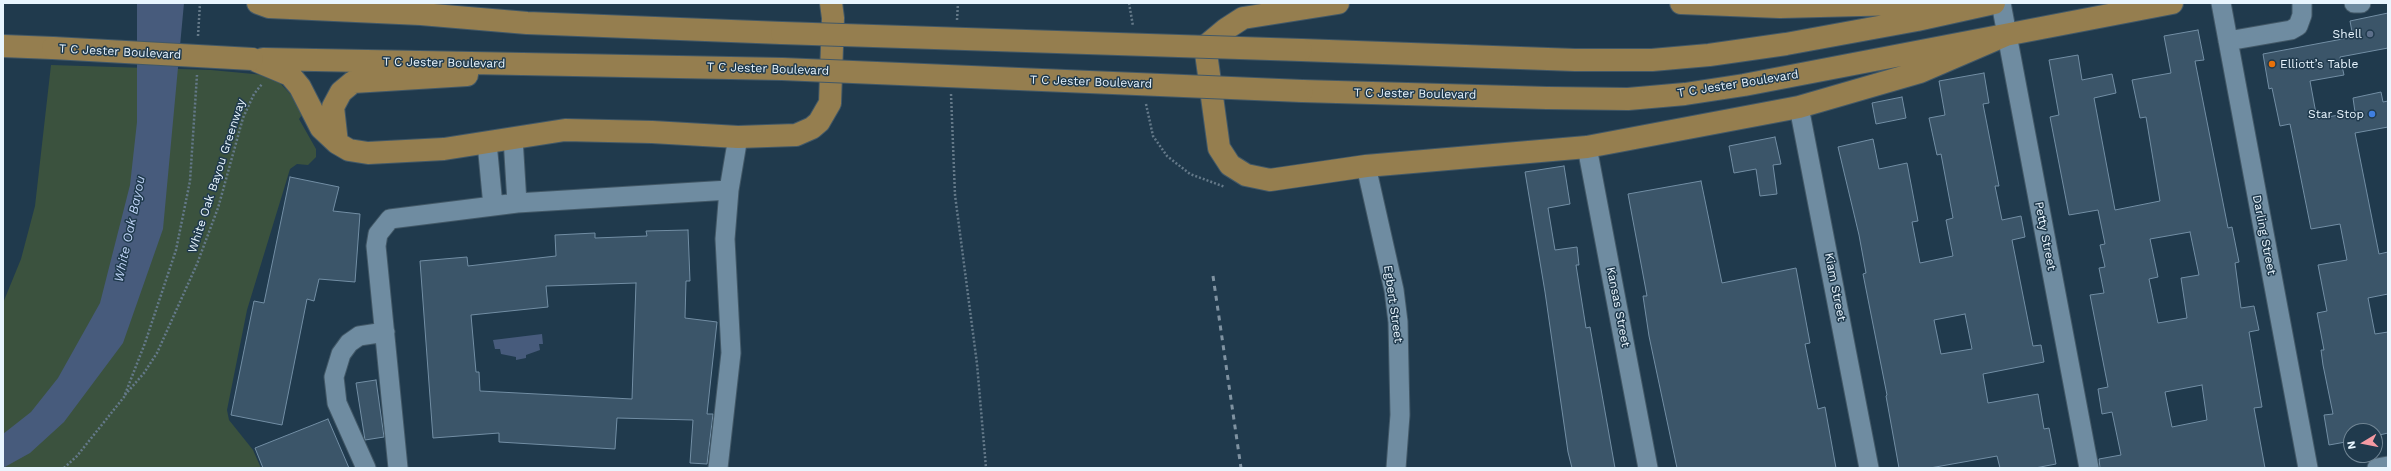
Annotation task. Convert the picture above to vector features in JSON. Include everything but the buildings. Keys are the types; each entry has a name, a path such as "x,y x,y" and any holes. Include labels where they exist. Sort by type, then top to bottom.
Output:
{"main road":[{"path":"258,3 268,7 421,14 527,23 1522,59 1652,60 1709,55 1786,44 1916,20 1994,3"},
{"path":"465,3 490,7 527,23"},
{"path":"252,59 290,75 295,81 321,128 336,143 349,150 368,153 444,149 565,130 652,132 738,137 796,135 812,128 826,113 832,89 834,18 831,3"},
{"path":"1338,3 1257,9 1234,23 1208,44 1206,53 1219,148 1224,158 1230,165 1246,175 1270,180 1366,166 1587,147 1799,107 1920,72 2006,35"},
{"path":"1682,3 1780,5 1940,3"},
{"name":"T C Jester Boulevard","path":"3,46 252,59 782,69 1302,91 1547,98 1635,98 1685,94 1744,85 2172,3"},
{"path":"336,143 334,107 341,92 353,82 446,78 540,65"}],"street":[{"name":"Petty Street","path":"2001,3 2089,468"},
{"name":"Darling Street","path":"2220,3 2308,468"},
{"path":"2228,41 2290,30 2298,26 2302,15 2302,3"},
{"path":"2354,3 2362,3"},
{"name":"Kiam Street","path":"1799,107 1869,468"},
{"path":"718,468 731,353 725,239 729,190 738,137"},
{"path":"513,138 517,203"},
{"path":"487,143 493,206"},
{"name":"Kansas Street","path":"1587,147 1648,468"},
{"name":"Egbert Street","path":"1366,166 1394,290 1398,322 1400,414 1396,468"},
{"path":"398,468 376,246 378,234 383,225 390,219 401,216 517,203 729,190"},
{"path":"366,468 338,403 334,377 341,354 350,343 359,336 385,332"},
{"path":"2377,468 2388,466"}],"path":[{"path":"198,40 200,3"},
{"path":"956,25 958,3"},
{"name":"White Oak Bayou Greenway","path":"64,468 87,445 144,373 163,340 197,264 218,208 248,106 254,94 275,68"},
{"name":"White Oak Bayou Greenway","path":"124,397 145,343 176,250 190,181 197,69"},
{"path":"951,92 955,195 977,364 986,468"}],"green space":[{"path":"51,65 211,70 264,75 278,81 293,97 302,115 299,119 316,149 316,157 308,165 297,164 290,169 247,310 227,410 229,420 253,450 261,468 3,468 3,303 21,259 35,206"}],"water":[{"name":"White Oak Bayou","path":"137,3 184,3 163,229 123,343 64,422 30,453 3,468 3,434 31,412 58,378 100,303 130,185 137,122"},
{"path":"542,334 543,344 539,344 540,350 526,355 526,358 516,360 516,357 501,354 500,349 495,349 493,340"}],"railway":[{"path":"1213,276 1241,468"}],"place":[{"name":"Shell","path":"2370,34"},
{"name":"Elliott’s Table","path":"2272,64"},
{"name":"Star Stop","path":"2372,114"}]}
